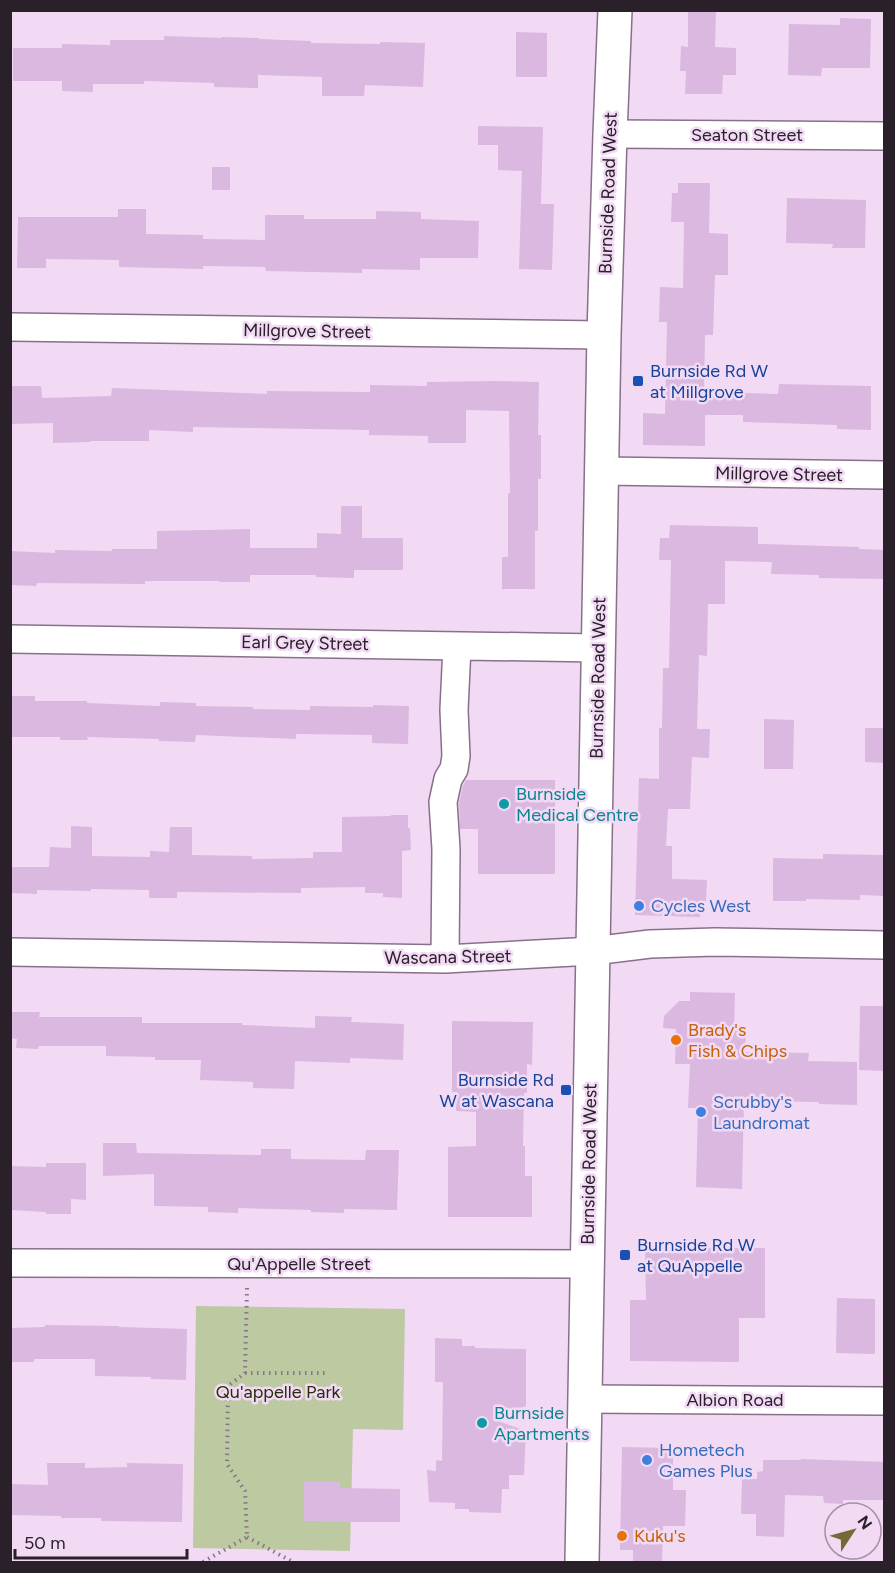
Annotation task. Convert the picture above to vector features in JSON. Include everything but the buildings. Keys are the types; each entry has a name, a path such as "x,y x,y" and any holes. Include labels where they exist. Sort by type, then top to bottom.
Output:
{"main road":[{"name":"Burnside Road West","path":"582,1563 604,335 615,10"}],"street":[{"name":"Seaton Street","path":"610,134 885,135"},
{"name":"Millgrove Street","path":"10,327 604,335"},
{"name":"Millgrove Street","path":"602,471 885,475"},
{"name":"Earl Grey Street","path":"10,639 598,648"},
{"path":"445,959 446,849 443,802 456,756 454,710 457,646"},
{"name":"Wascana Street","path":"10,952 445,959 593,951 650,944 715,942 885,945"},
{"name":"Qu'Appelle Street","path":"10,1263 587,1264"},
{"name":"Albion Road","path":"585,1399 885,1401"}],"path":[{"path":"245,1373 247,1263"},
{"path":"247,1537 245,1491 227,1464 228,1386 245,1373 326,1373"},
{"path":"203,1563 247,1537"},
{"path":"247,1537 293,1563"}],"green space":[{"name":"Qu'appelle Park","path":"196,1306 405,1309 403,1430 353,1429 350,1551 193,1548"}],"place":[{"name":"Burnside Rd W at Millgrove","path":"638,381"},
{"name":"Burnside Medical Centre","path":"504,804"},
{"name":"Cycles West","path":"639,906"},
{"name":"Brady's Fish & Chips","path":"676,1040"},
{"name":"Burnside Rd W at Wascana","path":"566,1090"},
{"name":"Scrubby's Laundromat","path":"701,1112"},
{"name":"Burnside Rd W at QuAppelle","path":"625,1255"},
{"name":"Burnside Apartments","path":"482,1423"},
{"name":"Hometech Games Plus","path":"647,1460"},
{"name":"Kuku's","path":"622,1536"}]}
